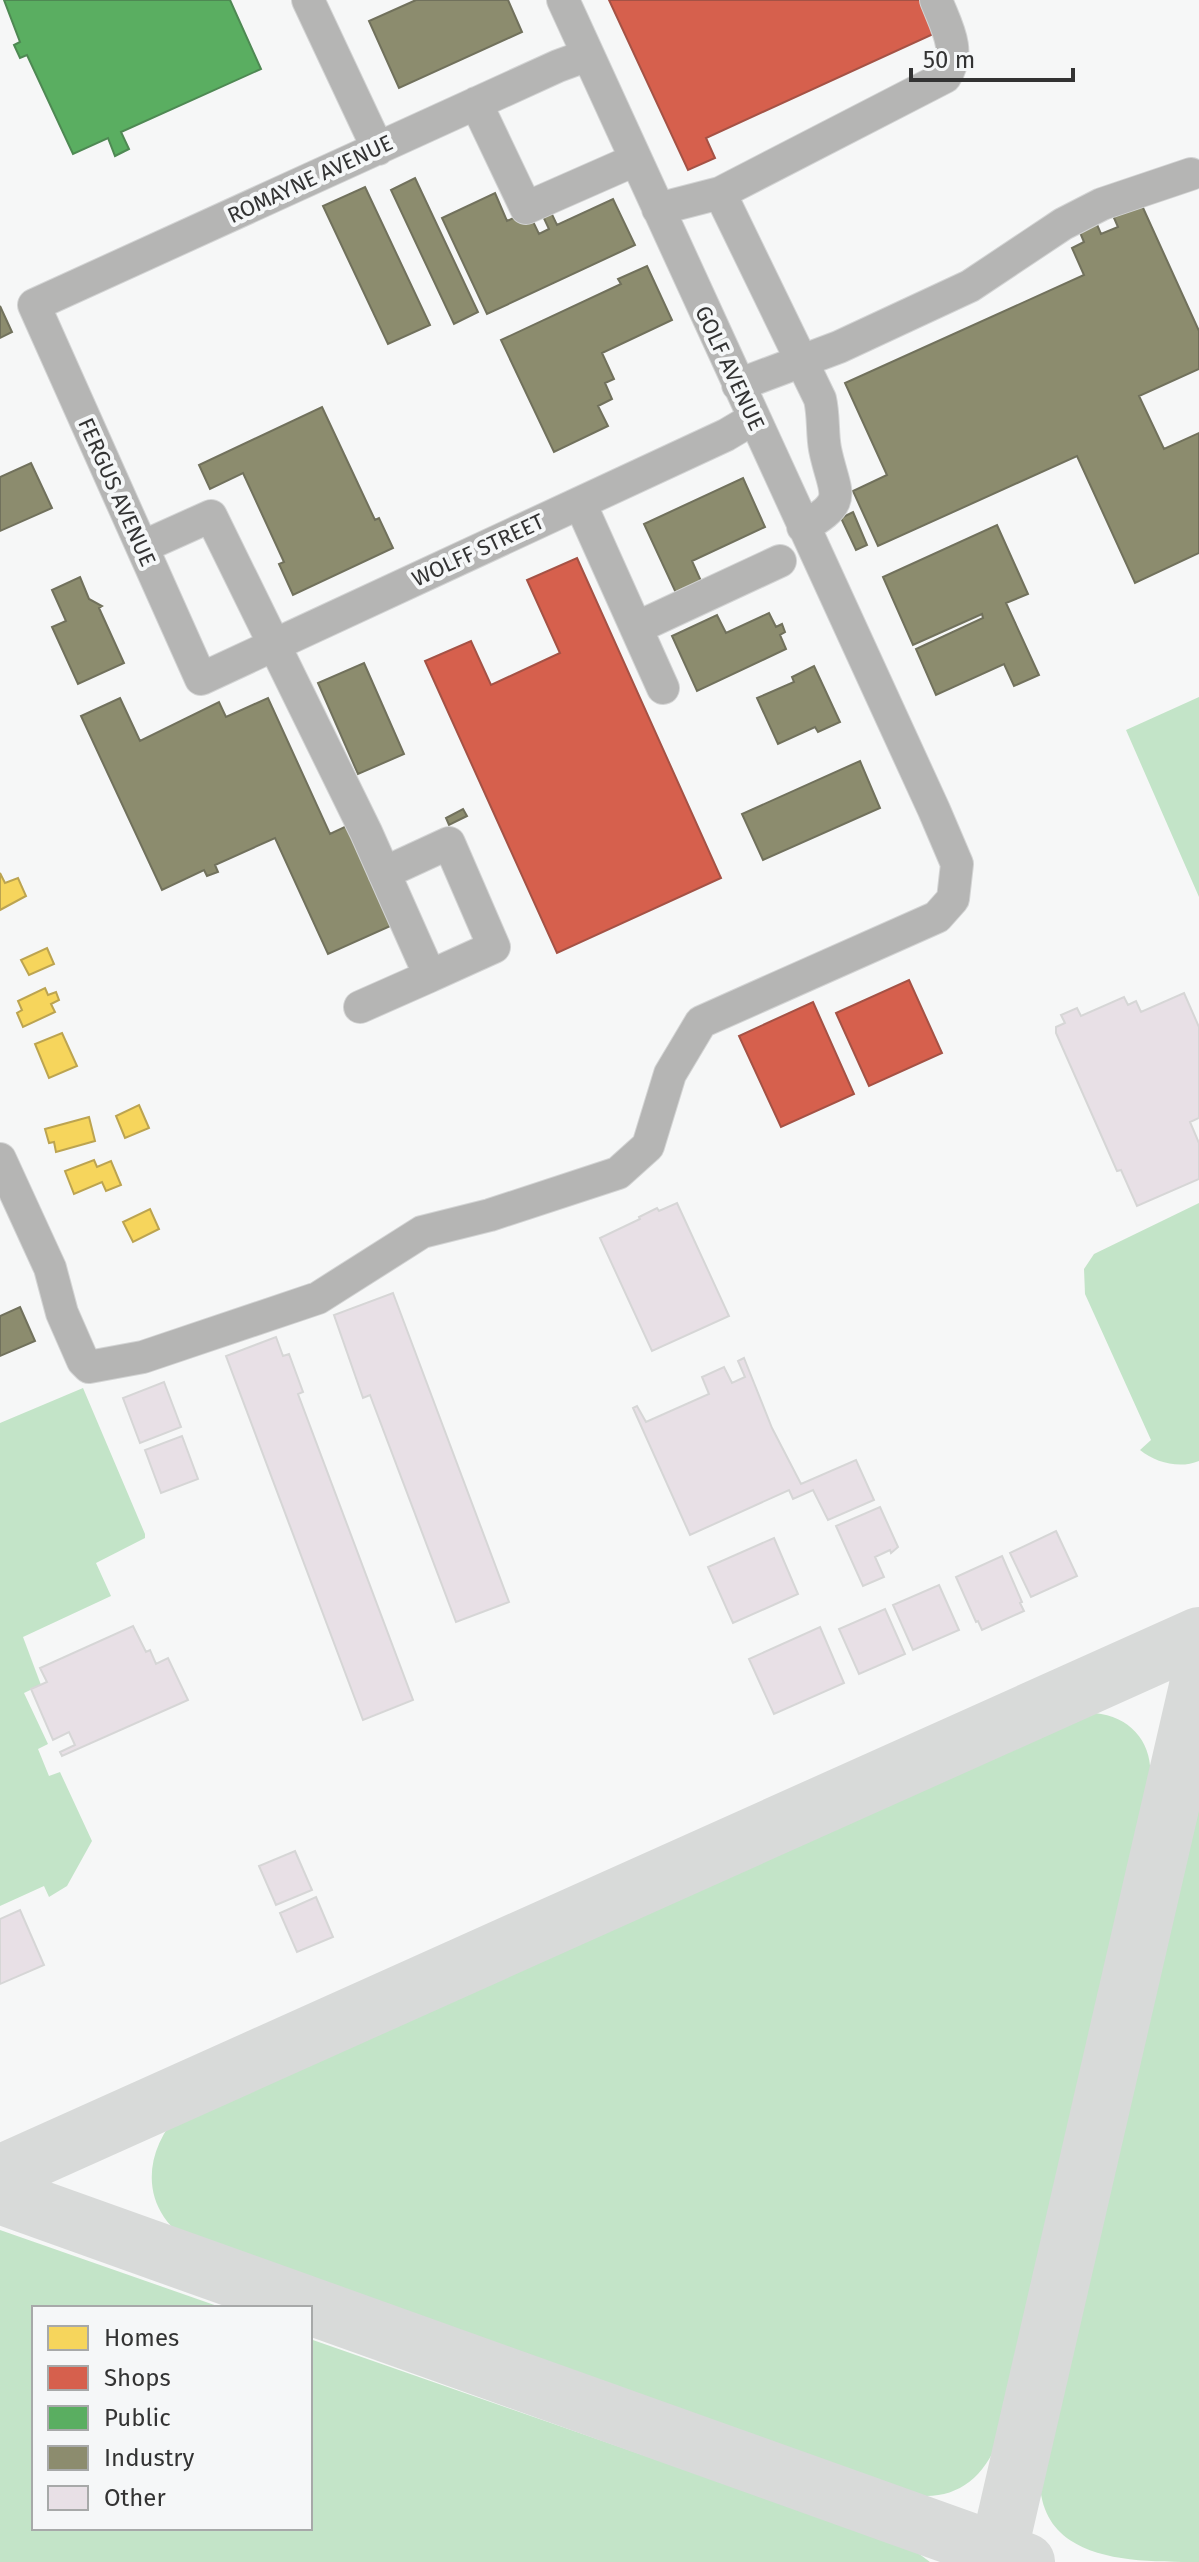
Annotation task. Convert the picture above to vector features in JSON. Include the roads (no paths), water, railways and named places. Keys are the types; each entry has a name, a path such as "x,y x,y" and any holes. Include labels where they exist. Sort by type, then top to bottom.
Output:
{"street":[{"path":"308,0 378,149"},
{"name":"GOLF AVENUE","path":"0,1159 50,1268 62,1313 83,1361 89,1367 143,1357 318,1298 422,1232 490,1215 618,1173 648,1146 670,1074 701,1022 937,917 953,899 957,864 563,0"},
{"path":"658,209 720,193 945,77 953,66 953,44 936,0"},
{"name":"ROMAYNE AVENUE","path":"34,305 588,55"},
{"path":"476,103 526,208 635,160"},
{"path":"738,385 804,362 970,286 1063,224 1102,204 1196,179"},
{"path":"720,193 820,399 825,421 824,443 837,490 828,511 803,527"},
{"name":"FERGUS AVENUE","path":"34,305 201,679"},
{"name":"WOLFF STREET","path":"201,679 726,435 753,419"},
{"path":"580,503 663,688"},
{"path":"142,547 211,516 384,873 430,976"},
{"path":"636,628 780,561"},
{"path":"360,1007 494,947 449,843 384,873"}]}
